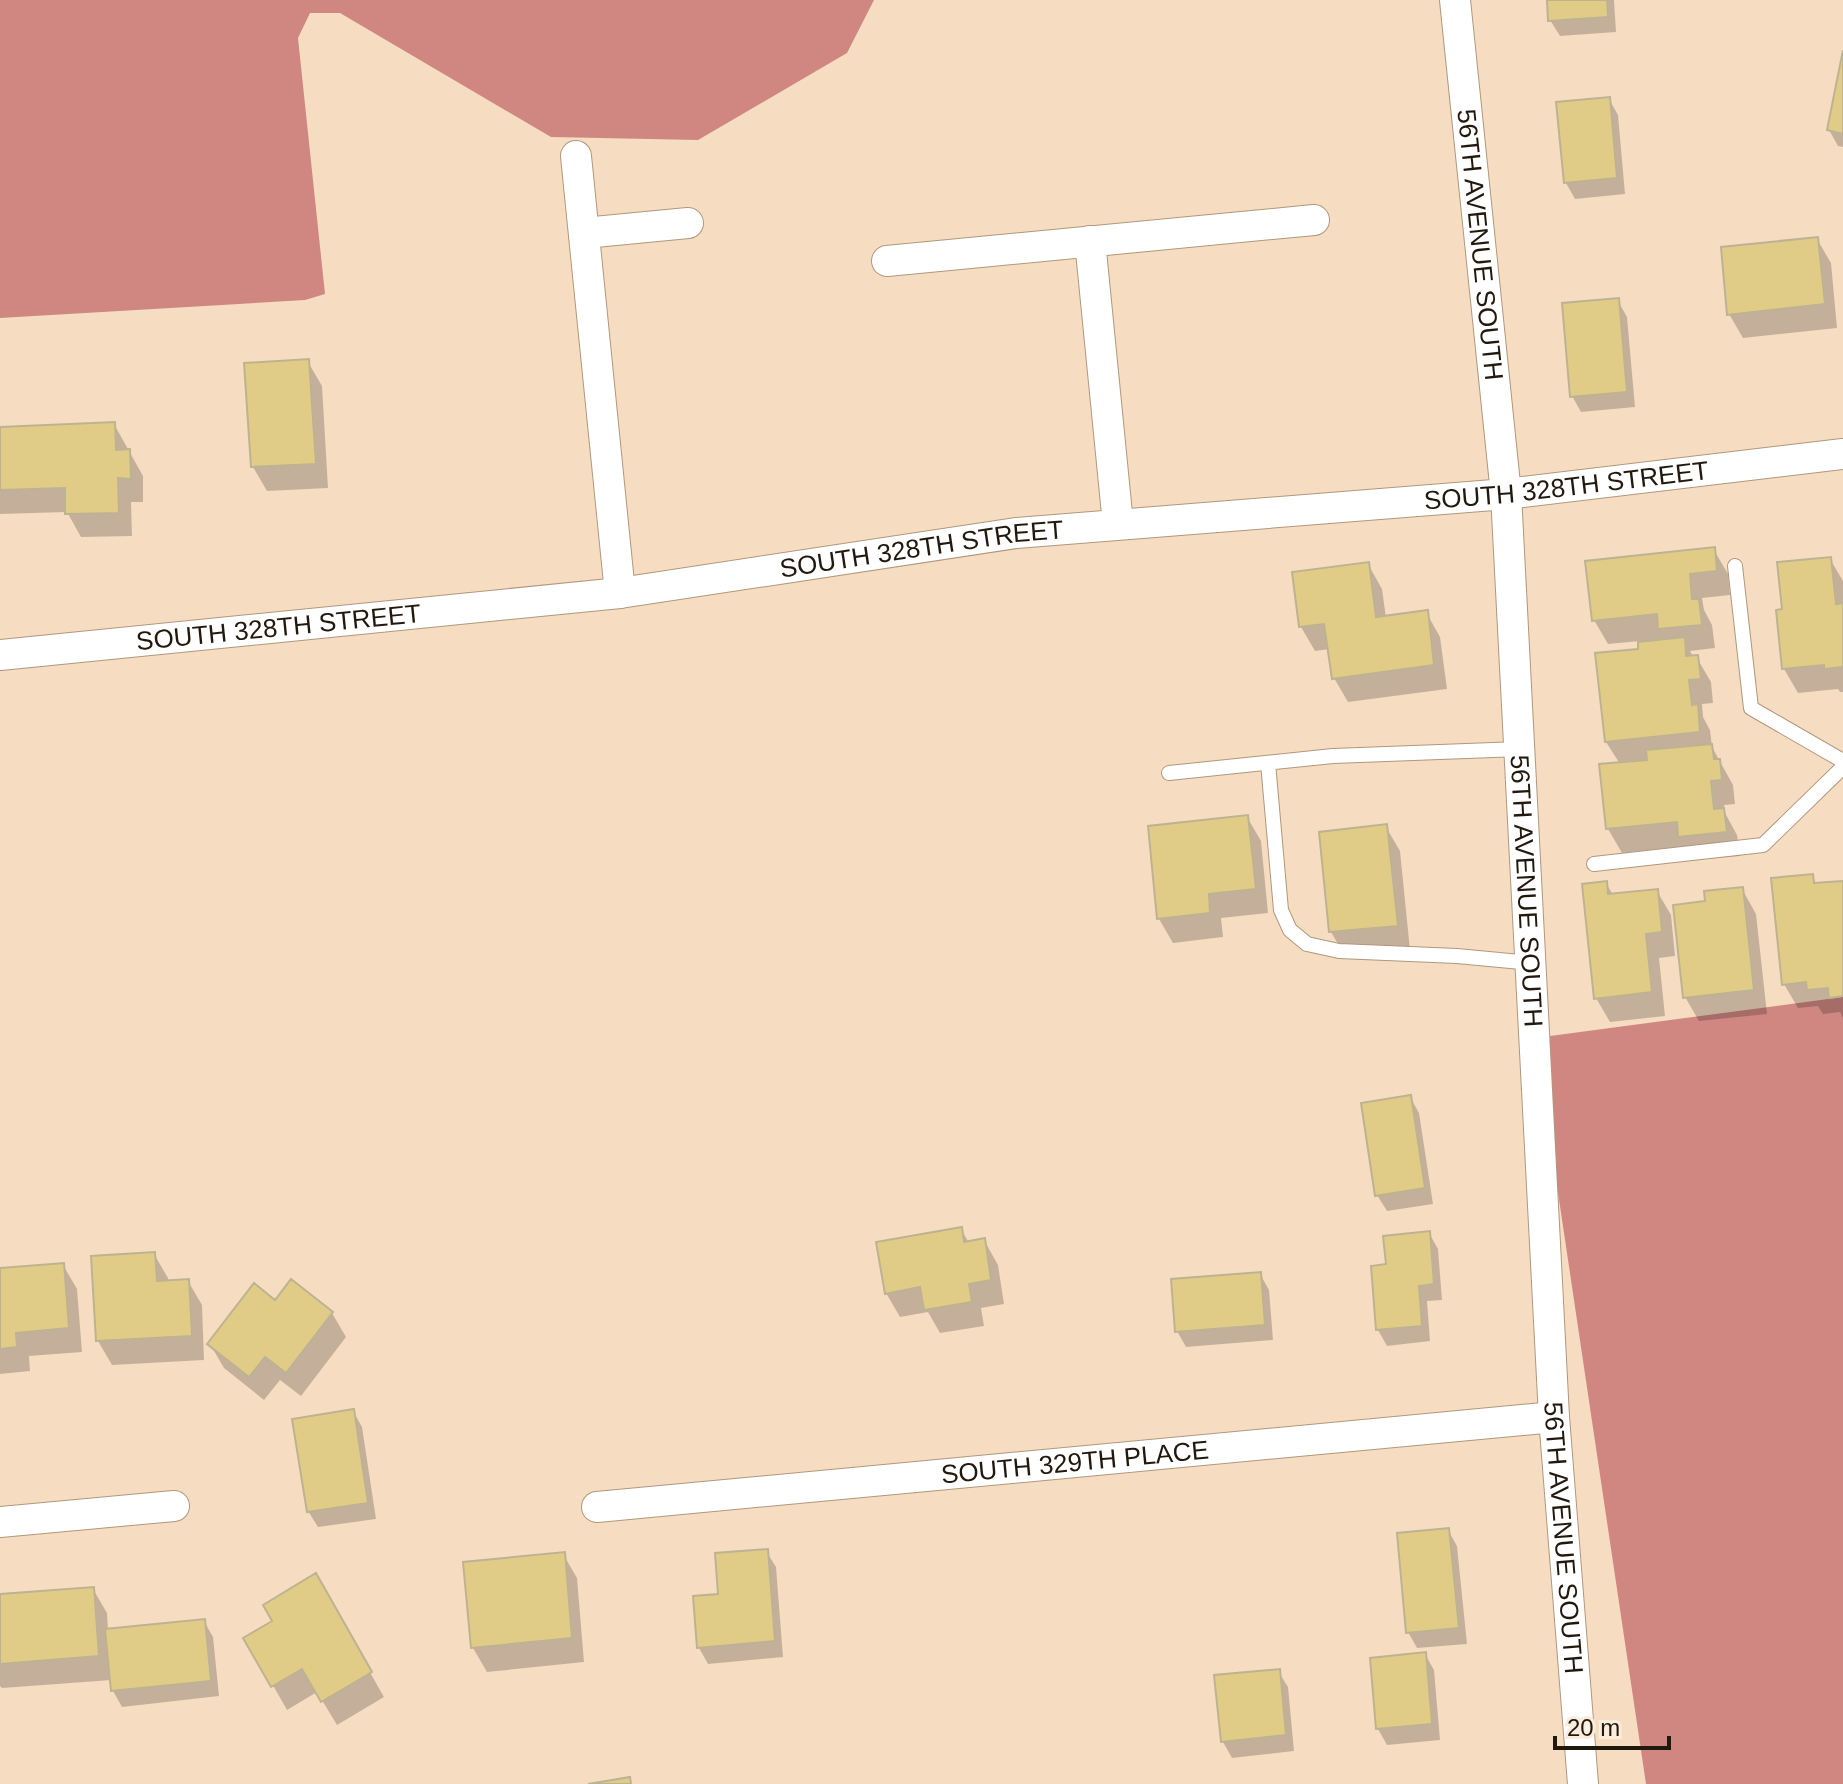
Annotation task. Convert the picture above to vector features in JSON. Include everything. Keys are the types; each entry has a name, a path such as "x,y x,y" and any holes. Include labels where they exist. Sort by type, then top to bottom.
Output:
{"street":[{"name":"56TH AVENUE SOUTH","path":"1455,0 1506,494 1554,1417 1583,1784"},
{"path":"576,156 620,593"},
{"path":"887,261 1314,220"},
{"path":"584,233 688,223"},
{"path":"1090,241 1118,524"},
{"name":"SOUTH 328TH STREET","path":"0,655 620,593 1016,533 1506,494 1843,454"},
{"name":"SOUTH 329TH PLACE","path":"597,1507 1554,1417"},
{"path":"0,1522 174,1506"}],"lane":[{"path":"1735,566 1751,708 1843,761"},
{"path":"1169,773 1333,756 1520,749"},
{"path":"1268,763 1281,910 1290,930 1307,944 1339,951 1531,963"},
{"path":"1594,864 1763,845 1843,767"}],"shaded area":[{"path":"0,0 874,0 847,53 698,140 551,137 340,13 310,13 298,38 325,294 305,300 0,318"},
{"path":"1843,997 1843,1784 1646,1784 1535,1038"}],"building":[{"path":"1547,0 1607,0 1608,17 1548,21"},
{"path":"1843,50 1843,134 1827,130"},
{"path":"1610,97 1617,178 1564,183 1556,102"},
{"path":"1818,237 1825,304 1727,315 1721,247"},
{"path":"1619,298 1627,392 1570,397 1562,303"},
{"path":"309,359 316,464 251,467 244,363"},
{"path":"115,422 116,450 130,449 131,479 118,478 119,513 65,514 65,488 0,490 0,427"},
{"path":"1715,547 1717,571 1690,574 1692,599 1699,599 1702,625 1658,629 1657,614 1592,621 1585,561"},
{"path":"1831,557 1836,604 1843,603 1843,667 1824,669 1824,665 1782,669 1776,610 1782,609 1777,562"},
{"path":"1369,562 1376,617 1428,610 1434,665 1332,679 1324,624 1299,627 1292,572"},
{"path":"1685,637 1686,656 1698,655 1701,679 1689,680 1692,705 1698,704 1700,732 1605,742 1595,653 1638,649 1638,642"},
{"path":"1712,744 1714,759 1720,759 1722,780 1711,781 1714,809 1724,808 1727,832 1678,837 1677,822 1606,829 1599,764 1647,760 1646,750"},
{"path":"1248,815 1256,889 1209,894 1210,913 1157,919 1148,826"},
{"path":"1387,824 1398,926 1329,932 1319,832"},
{"path":"1813,874 1814,883 1843,881 1843,996 1829,998 1828,988 1807,990 1806,982 1782,985 1771,878"},
{"path":"1607,881 1608,894 1658,889 1662,932 1646,934 1652,992 1594,999 1582,884"},
{"path":"1743,887 1754,990 1683,998 1673,905 1705,901 1704,891"},
{"path":"1411,1095 1425,1188 1375,1196 1361,1103"},
{"path":"962,1227 964,1242 985,1238 991,1280 969,1284 972,1302 924,1310 920,1287 885,1294 876,1242"},
{"path":"1430,1231 1434,1284 1419,1286 1422,1326 1376,1330 1371,1266 1386,1264 1383,1236"},
{"path":"155,1252 157,1281 189,1279 192,1336 96,1341 91,1256"},
{"path":"64,1263 69,1328 16,1333 17,1347 0,1349 0,1268"},
{"path":"1261,1272 1265,1325 1175,1332 1171,1279"},
{"path":"291,1279 333,1312 286,1373 265,1357 249,1377 207,1344 254,1283 275,1300"},
{"path":"354,1409 368,1503 307,1512 292,1419"},
{"path":"1449,1528 1459,1628 1406,1633 1397,1533"},
{"path":"768,1549 775,1641 697,1648 693,1596 718,1594 715,1553"},
{"path":"565,1552 572,1638 471,1648 463,1562"},
{"path":"316,1573 372,1672 321,1702 302,1669 271,1687 243,1638 272,1621 263,1605"},
{"path":"94,1587 99,1656 0,1664 0,1594"},
{"path":"205,1619 211,1681 111,1691 105,1629"},
{"path":"1426,1652 1432,1724 1376,1729 1370,1658"},
{"path":"1280,1669 1286,1735 1221,1742 1214,1675"},
{"path":"630,1777 631,1784 588,1784"}]}
